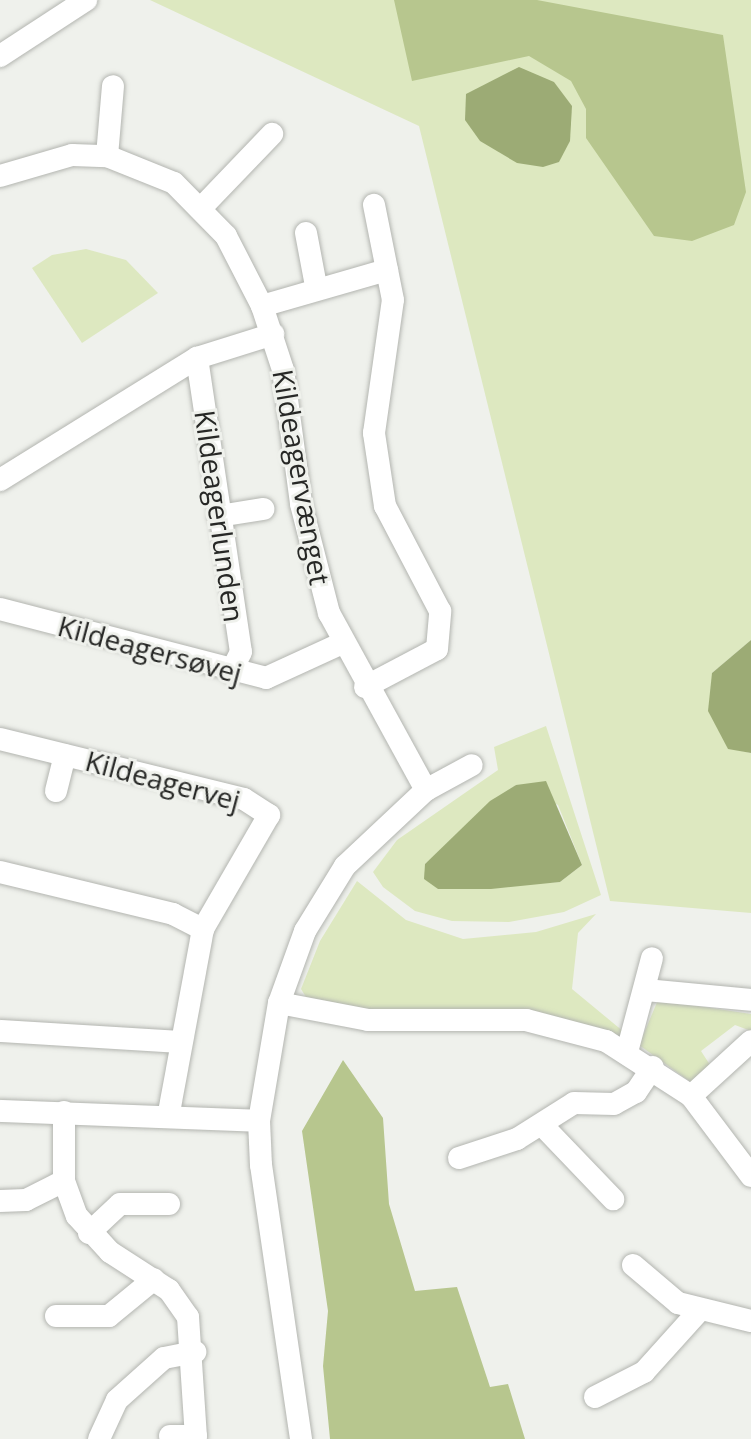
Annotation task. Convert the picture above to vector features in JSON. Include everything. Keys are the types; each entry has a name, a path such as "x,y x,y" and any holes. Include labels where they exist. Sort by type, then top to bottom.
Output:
{"street":[{"path":"0,56 86,0"},
{"path":"107,156 113,86"},
{"path":"203,206 272,134"},
{"name":"Kildeagervænget","path":"0,176 72,155 107,156 143,166 203,206 262,306 273,334 318,579 342,643 426,790"},
{"path":"365,687 437,649 440,611 385,506 374,433 393,300 374,205"},
{"path":"306,233 316,286"},
{"path":"262,306 316,286 387,270"},
{"path":"0,480 197,358 273,334"},
{"name":"Kildeagerlunden","path":"197,358 241,652 231,672"},
{"path":"219,516 263,509"},
{"name":"Kildeagersøvej","path":"0,609 231,672 266,678 342,643"},
{"name":"Kildeagervej","path":"0,739 244,799 269,815 203,929 178,1042 168,1117"},
{"name":"Kildeagervej","path":"56,791 65,755"},
{"path":"301,1439 259,1121 279,1003 326,894 426,790 472,765"},
{"path":"0,872 173,914 203,929"},
{"path":"627,1052 646,990 652,958"},
{"path":"646,990 751,1000"},
{"path":"279,1003 368,1020 526,1020 627,1052 691,1096 751,1176"},
{"path":"0,1031 178,1042"},
{"path":"691,1096 751,1041"},
{"path":"459,1158 542,1125 574,1103 614,1104 636,1092 653,1067"},
{"path":"0,1111 259,1121"},
{"path":"64,1112 64,1181 89,1233 154,1279 188,1317 195,1352 196,1436 170,1436"},
{"path":"542,1125 613,1199"},
{"path":"0,1201 26,1200 64,1181"},
{"path":"89,1233 120,1204 169,1204"},
{"path":"633,1265 699,1311 751,1321"},
{"path":"56,1316 109,1316 154,1279"},
{"path":"595,1397 644,1372 699,1311"},
{"path":"99,1439 117,1400 164,1358 195,1352"}],"shaded area":[{"path":"150,0 751,0 751,640 712,673 728,748 751,753 751,913 610,901 419,126"},
{"path":"394,0 537,0 723,35 746,192 734,225 692,241 654,236 586,138 586,109 571,81 529,56 412,81"},
{"path":"519,67 554,82 572,106 570,141 559,162 543,167 517,163 480,141 465,120 466,94"},
{"path":"86,249 126,260 158,293 82,343 32,268 52,255"},
{"path":"751,640 751,753 728,749 708,711 712,673"},
{"path":"546,726 601,895 564,912 509,922 452,921 415,911 383,887 373,872 397,840 498,770 494,747","holes":["516,785 558,805 582,865 560,882 438,889 425,864"]},
{"path":"546,781 582,865 560,882 491,889 438,889 424,879 425,864 490,801 516,785"},
{"path":"357,881 406,920 463,939 536,932 596,914 578,933 572,989 624,1032 619,1040 528,1012 387,1013 306,997 301,989 320,941"},
{"path":"658,1000 751,1014 751,1031 735,1025 701,1051 712,1068 692,1083 639,1045"},
{"path":"343,1060 383,1118 389,1204 415,1291 457,1287 490,1387 508,1384 525,1439 330,1439 323,1366 328,1311 302,1131"}]}
